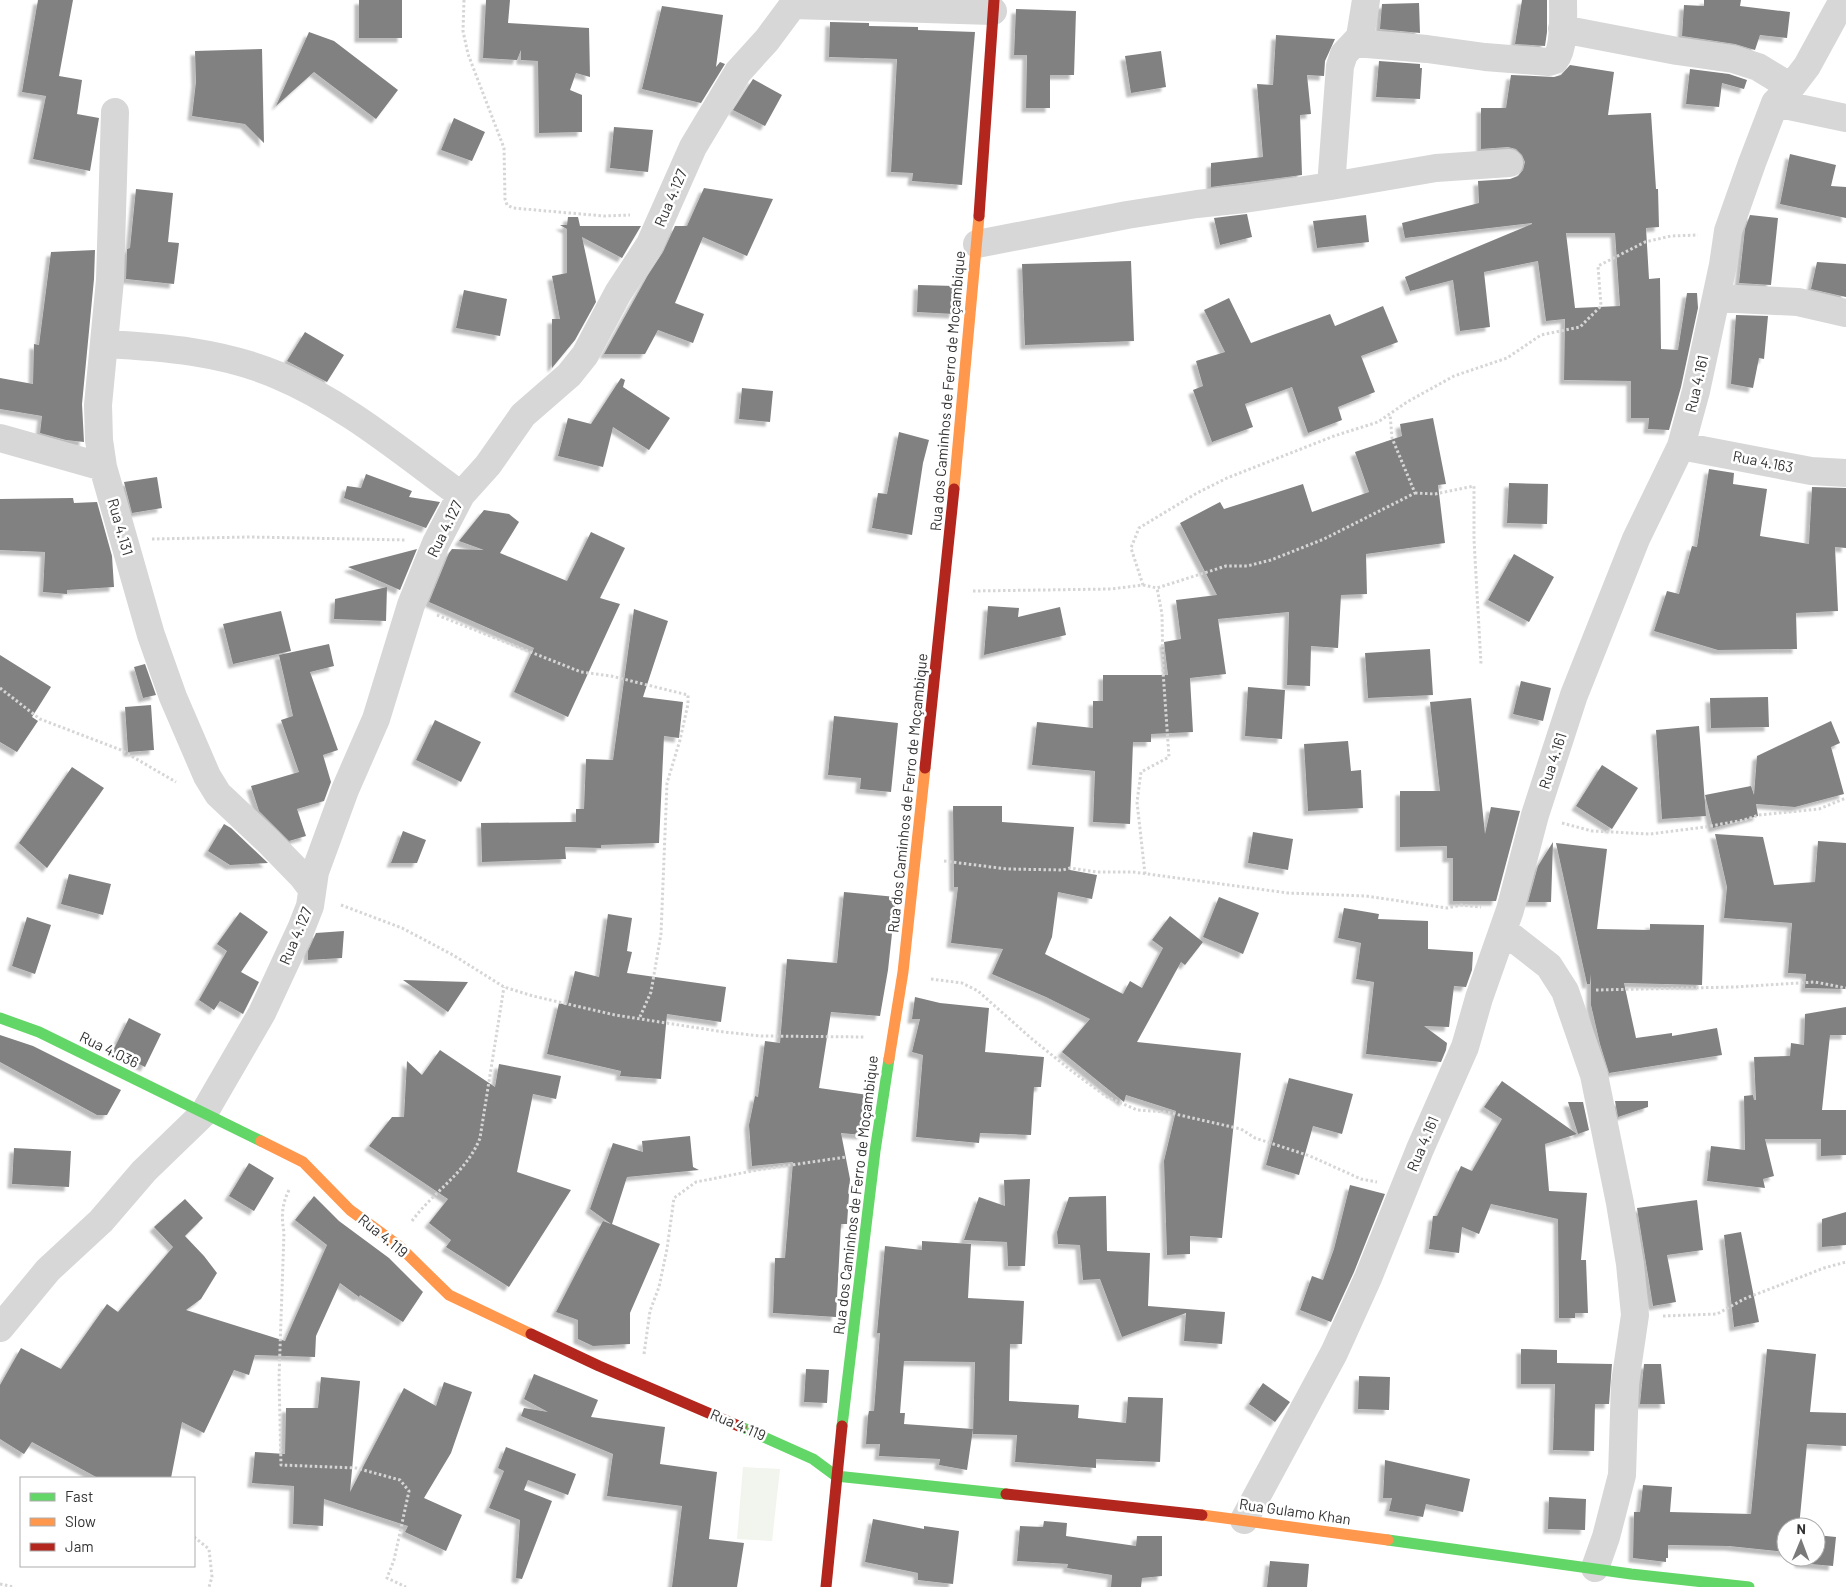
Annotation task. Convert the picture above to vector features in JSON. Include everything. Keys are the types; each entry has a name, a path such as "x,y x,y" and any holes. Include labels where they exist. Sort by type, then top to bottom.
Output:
{"street":[{"path":"1331,186 1340,66 1344,54 1360,37 1366,0"},
{"path":"1354,43 1549,62 1555,60 1558,56 1562,29 1563,0"},
{"name":"Rua 4.161","path":"1244,1520 1334,1353 1368,1278 1405,1186 1465,1047 1479,998 1506,920 1535,815 1574,695 1636,539 1681,446 1696,391 1724,265 1728,231 1783,95 1807,66 1843,0"},
{"name":"Rua 4.127","path":"204,1113 262,1013 310,906 315,872 345,790 376,719 411,605 436,544 461,495 488,464 523,415 569,375 585,355 618,292 650,244 693,147 738,72 776,28 792,2"},
{"path":"792,2 994,5"},
{"name":"Rua dos Caminhos de Ferro de Moçambique","path":"826,1587 836,1476 875,1151 903,972 945,591 977,244 994,5"},
{"path":"1562,29 1677,51 1732,59 1758,67 1783,95 1846,118"},
{"name":"Rua 4.131","path":"115,112 110,280 98,405 99,440 103,467 150,635 173,697 206,776 218,794 303,876 312,889"},
{"path":"977,244 1127,214 1331,186 1436,168 1509,163"},
{"path":"1716,298 1798,302 1846,313"},
{"path":"105,344 179,350 216,356 277,375 337,407 381,436 461,495"},
{"path":"0,438 103,467"},
{"name":"Rua 4.163","path":"1681,446 1811,471 1846,473"},
{"path":"1506,920 1549,966 1565,992 1594,1075 1622,1212 1630,1264 1635,1316 1625,1383 1622,1475 1606,1537 1595,1568"},
{"name":"Rua 4.036","path":"0,1018 39,1032 204,1113"},
{"path":"0,1328 48,1270 101,1220 144,1171 204,1113"},
{"name":"Rua 4.119","path":"204,1113 303,1162 350,1210 399,1246 449,1295 636,1382 795,1450 813,1459 836,1476"},
{"name":"Rua Gulamo Khan","path":"836,1476 1244,1520 1595,1568 1629,1580 1749,1587"}],"path":[{"path":"464,0 463,31 468,54 504,148 505,199 507,205 513,208 604,216 664,214"},
{"path":"1143,585 1132,548 1139,528 1197,493 1227,478 1334,436 1378,422 1407,402 1454,376 1507,358 1541,335 1580,326 1601,306 1598,266 1645,242 1670,236 1728,231"},
{"path":"1390,414 1392,438 1415,493"},
{"path":"945,591 1111,589 1143,585 1157,588 1226,566 1247,566 1271,560 1324,539 1415,493 1435,494 1474,486 1474,540 1481,664"},
{"path":"124,540 250,537 411,540 436,544"},
{"path":"1144,874 1137,802 1141,772 1169,757 1163,671 1162,614 1157,588"},
{"path":"411,605 530,650 581,672 611,676 688,695 680,740 667,783 661,934 651,992 639,1019"},
{"path":"0,688 40,719 121,750 187,789 218,794"},
{"path":"1535,815 1592,831 1650,834 1705,827 1744,820 1759,815 1819,809 1846,798"},
{"path":"916,863 951,861 1007,869 1063,870 1070,868 1097,872 1144,874 1288,893 1366,896 1447,908 1461,905 1506,920"},
{"path":"312,889 325,899 402,928 453,955 504,987 533,996 615,1015 676,1026 761,1036 866,1037 892,1035"},
{"path":"903,972 962,984 978,991 1072,1072 1107,1097 1137,1110 1166,1112 1241,1129 1256,1138 1310,1156 1361,1179 1401,1187 1405,1186"},
{"path":"1565,992 1625,988 1734,987 1815,982 1846,988"},
{"path":"399,1246 414,1219 460,1171 476,1148 480,1138 504,987"},
{"path":"636,1382 644,1357 650,1311 660,1287 668,1249 674,1198 696,1182 838,1157 861,1158 875,1151"},
{"path":"303,1162 283,1202 284,1249 279,1378 281,1465 356,1468 400,1480 409,1491 394,1560 387,1578 406,1587"},
{"path":"1635,1316 1716,1314 1744,1299 1824,1268 1846,1262"},
{"path":"195,1538 209,1549 212,1576 209,1587"},
{"path":"0,1584 14,1587"}],"shaded area":[{"path":"743,1467 780,1469 772,1541 737,1539"}],"building":[{"path":"38,0 73,0 59,76 82,80 77,114 99,118 90,171 33,159 46,96 22,92"},
{"path":"359,0 402,0 402,38 359,38"},
{"path":"486,0 510,0 508,23 589,28 590,77 576,73 570,90 582,95 582,132 539,133 538,61 521,60 521,50 517,60 483,58"},
{"path":"1522,0 1547,0 1545,46 1515,44"},
{"path":"1704,0 1741,0 1740,6 1790,12 1787,38 1760,35 1755,50 1735,44 1682,36 1684,5 1704,6"},
{"path":"1419,3 1420,33 1380,29 1382,4"},
{"path":"662,6 723,15 716,67 720,62 725,64 701,103 642,89"},
{"path":"1016,9 1076,11 1074,75 1050,75 1050,108 1026,108 1027,55 1014,55"},
{"path":"830,22 869,23 869,26 918,27 918,30 975,32 962,185 912,181 913,173 891,172 897,59 829,57"},
{"path":"309,32 334,41 398,90 376,119 314,72 276,106"},
{"path":"1276,35 1335,39 1325,61 1324,76 1307,75 1311,114 1300,115 1302,175 1211,187 1211,163 1263,157 1257,84 1273,85"},
{"path":"262,49 264,143 245,124 192,116 196,82 195,51"},
{"path":"1161,51 1166,87 1131,93 1125,56"},
{"path":"1379,61 1420,64 1420,68 1422,68 1420,99 1376,97"},
{"path":"1570,65 1614,72 1608,115 1651,113 1656,189 1658,189 1659,227 1646,228 1649,279 1660,278 1661,349 1678,350 1687,293 1697,293 1698,308 1681,387 1669,430 1648,429 1649,418 1631,418 1631,381 1564,380 1565,319 1546,321 1538,261 1484,272 1490,327 1460,331 1453,280 1410,291 1405,277 1532,224 1405,238 1402,223 1479,203 1478,181 1510,179 1518,176 1523,170 1525,162 1522,155 1516,149 1508,147 1481,149 1481,108 1506,108 1511,75 1554,77 1561,75","holes":["1566,233 1615,233 1620,306 1575,308"]},
{"path":"1690,69 1729,74 1747,80 1744,89 1722,83 1719,107 1686,104"},
{"path":"753,79 782,95 765,126 733,110"},
{"path":"454,118 485,132 472,161 441,150"},
{"path":"614,127 653,130 648,172 610,168"},
{"path":"1790,154 1836,165 1831,186 1846,187 1846,218 1780,204"},
{"path":"704,188 773,199 747,256 703,237 675,303 704,314 693,343 658,330 645,354 604,354 663,252 675,226 687,226"},
{"path":"136,189 173,193 168,242 179,243 174,284 126,279 127,249 130,248"},
{"path":"1247,214 1252,237 1220,245 1214,218"},
{"path":"1366,215 1369,242 1317,248 1313,221"},
{"path":"1750,215 1778,218 1771,285 1739,283 1745,229"},
{"path":"568,217 578,217 580,226 641,226 622,258 582,237 596,302 575,340 552,368 552,319 560,319 552,276 567,273 567,229 560,225 567,225"},
{"path":"95,250 82,404 84,442 66,440 40,433 42,416 0,409 0,378 33,384 34,344 39,345 51,252"},
{"path":"1131,261 1134,341 1025,345 1022,264"},
{"path":"1817,262 1846,264 1846,297 1811,289"},
{"path":"918,285 955,286 954,314 917,312"},
{"path":"464,290 507,299 500,336 456,328"},
{"path":"1229,298 1251,343 1330,314 1335,326 1383,306 1398,342 1361,356 1375,392 1338,407 1342,420 1308,433 1292,387 1245,404 1253,427 1212,442 1193,390 1203,386 1196,361 1225,352 1204,310"},
{"path":"1736,315 1768,316 1764,359 1759,358 1753,388 1731,384"},
{"path":"305,332 344,355 327,382 287,361"},
{"path":"621,378 625,380 623,387 670,418 649,450 613,427 603,467 558,456 568,418 591,424"},
{"path":"742,388 773,391 770,422 739,419"},
{"path":"1433,418 1446,484 1438,485 1445,543 1366,554 1367,594 1341,595 1338,648 1311,646 1310,686 1287,685 1289,612 1218,619 1226,674 1190,678 1193,732 1151,734 1151,742 1133,742 1130,824 1093,822 1095,771 1032,765 1037,722 1093,728 1093,701 1103,701 1103,675 1168,675 1164,642 1181,639 1176,600 1217,595 1180,523 1220,502 1224,509 1303,484 1312,512 1369,492 1355,452 1402,436 1400,424"},
{"path":"899,432 929,440 923,463 912,535 872,528 878,493 887,494"},
{"path":"1709,469 1734,473 1733,484 1767,489 1760,536 1809,544 1812,487 1846,488 1846,548 1835,547 1838,611 1796,613 1797,649 1718,650 1654,631 1667,591 1679,594 1692,546 1697,547"},
{"path":"366,474 412,491 409,497 440,502 426,528 344,498 347,486 361,488"},
{"path":"157,477 162,508 132,513 124,482"},
{"path":"1509,483 1548,484 1547,524 1507,523"},
{"path":"73,498 74,503 97,502 112,556 114,587 67,590 67,594 43,592 45,552 0,550 0,499"},
{"path":"484,510 509,514 519,522 500,553 567,581 591,532 625,548 600,598 620,604 568,717 514,692 534,648 429,602 452,549 484,550 459,541"},
{"path":"417,549 400,590 348,567"},
{"path":"1514,554 1554,577 1529,622 1488,600"},
{"path":"387,587 386,621 334,619 335,599"},
{"path":"988,606 1019,608 1018,617 1060,607 1066,635 984,655"},
{"path":"634,609 668,621 643,697 683,702 679,738 664,736 659,843 601,845 601,848 565,847 566,859 482,862 481,823 576,822 576,809 584,809 586,759 613,760"},
{"path":"281,611 291,651 233,664 223,624"},
{"path":"329,644 334,666 310,672 338,750 323,755 331,782 324,801 297,809 306,836 289,841 259,811 251,786 299,772 281,720 293,716 279,655"},
{"path":"1430,649 1433,695 1368,698 1365,653"},
{"path":"0,655 51,687 32,717 38,721 17,752 0,742"},
{"path":"145,664 156,695 143,698 134,667"},
{"path":"1521,681 1551,688 1543,721 1513,714"},
{"path":"1248,687 1285,690 1282,739 1245,736"},
{"path":"1768,697 1769,727 1711,728 1710,698"},
{"path":"1471,698 1485,834 1491,807 1520,811 1496,901 1453,901 1453,858 1447,858 1447,846 1400,847 1400,791 1440,791 1430,702"},
{"path":"151,705 154,750 128,752 125,707"},
{"path":"834,716 898,723 891,792 860,789 861,778 828,775"},
{"path":"435,720 481,742 461,782 416,760"},
{"path":"1831,721 1840,743 1831,747 1844,794 1795,807 1756,804 1758,816 1713,828 1705,795 1751,786 1754,795 1757,756"},
{"path":"1699,726 1706,816 1662,819 1656,730"},
{"path":"1348,741 1351,771 1361,770 1363,808 1308,811 1304,744"},
{"path":"1602,765 1638,788 1612,829 1576,806"},
{"path":"72,767 104,788 47,868 19,843"},
{"path":"953,806 1002,806 1002,822 1074,827 1070,870 1097,875 1092,899 1058,892 1052,937 1045,954 1123,994 1130,981 1142,988 1163,948 1152,940 1170,916 1203,942 1185,965 1181,962 1137,1042 1241,1053 1222,1238 1190,1236 1190,1254 1167,1255 1164,1161 1176,1111 1126,1095 1124,1102 1062,1052 1090,1019 1046,997 992,974 1003,949 951,943 958,887 954,887"},
{"path":"224,824 231,828 268,863 230,865 208,851"},
{"path":"403,831 426,840 417,863 391,863"},
{"path":"1253,832 1293,839 1288,870 1248,863"},
{"path":"1715,834 1763,837 1774,885 1815,882 1818,841 1846,843 1846,989 1805,988 1806,974 1788,973 1792,923 1724,918 1727,887"},
{"path":"1553,842 1551,902 1528,902 1538,866"},
{"path":"1556,843 1607,849 1597,929 1650,930 1650,924 1704,925 1702,985 1624,983 1636,1038 1672,1033 1672,1036 1717,1028 1722,1055 1609,1073 1591,1005 1591,974 1590,984 1587,984"},
{"path":"69,874 111,884 103,915 61,904"},
{"path":"844,892 896,897 888,970 880,1016 831,1012 819,1088 868,1095 862,1135 841,1133 850,1179 847,1224 841,1224 836,1317 773,1313 775,1258 785,1258 793,1162 752,1166 749,1125 755,1096 758,1097 765,1041 780,1043 787,959 837,963"},
{"path":"1219,897 1259,913 1243,954 1203,937"},
{"path":"1344,908 1379,914 1378,919 1428,921 1428,949 1473,952 1472,970 1466,987 1454,986 1449,1027 1424,1026 1447,1043 1441,1062 1366,1054 1374,982 1356,979 1361,943 1338,938"},
{"path":"240,912 268,932 241,972 259,982 243,1014 220,1001 214,1010 199,1000 227,951 217,944"},
{"path":"608,914 632,918 627,951 632,952 627,973 726,987 721,1022 667,1014 661,1079 620,1076 621,1071 547,1054 559,1003 567,1005 575,971 599,977"},
{"path":"27,917 51,925 35,974 12,966"},
{"path":"344,931 342,958 308,960 308,951 316,933"},
{"path":"403,980 468,982 448,1012"},
{"path":"915,997 940,1003 989,1008 985,1052 1044,1057 1041,1087 1034,1087 1031,1135 980,1133 979,1143 916,1137 923,1055 912,1052 920,1019 912,1019"},
{"path":"1846,1007 1846,1035 1830,1035 1822,1110 1846,1110 1846,1155 1821,1156 1821,1139 1765,1139 1774,1176 1763,1179 1765,1188 1707,1181 1711,1146 1745,1150 1744,1096 1753,1095 1754,1100 1756,1100 1754,1057 1790,1056 1791,1043 1804,1045 1805,1014"},
{"path":"129,1018 161,1034 145,1067 113,1051"},
{"path":"0,1035 33,1046 121,1090 107,1115 97,1115 0,1062"},
{"path":"440,1050 495,1087 499,1064 561,1076 556,1099 533,1094 517,1172 571,1190 509,1287 446,1247 451,1240 429,1223 448,1199 369,1146 392,1117 404,1117 407,1061 422,1075"},
{"path":"1289,1078 1353,1094 1342,1134 1313,1126 1299,1175 1266,1165"},
{"path":"1502,1081 1577,1134 1545,1144 1549,1191 1587,1193 1581,1260 1586,1260 1588,1313 1575,1313 1575,1318 1559,1318 1558,1219 1491,1204 1479,1234 1462,1227 1459,1253 1429,1249 1433,1216 1437,1216 1461,1166 1472,1171 1502,1119 1484,1107"},
{"path":"1615,1101 1648,1101 1648,1107 1618,1117"},
{"path":"1568,1102 1583,1102 1589,1130 1578,1134"},
{"path":"690,1136 693,1167 699,1170 627,1177 612,1224 660,1244 630,1313 630,1344 593,1346 578,1339 578,1320 556,1312 603,1221 611,1224 590,1209 613,1143 643,1152 642,1141"},
{"path":"14,1148 71,1151 69,1187 12,1184"},
{"path":"249,1163 274,1178 254,1211 229,1196"},
{"path":"1030,1179 1025,1266 1008,1266 1007,1242 964,1240 979,1197 1005,1206 1004,1180"},
{"path":"1350,1185 1385,1194 1354,1272 1331,1322 1300,1310 1312,1276 1323,1280 1334,1249"},
{"path":"314,1196 339,1221 389,1258 423,1292 403,1322 360,1295 359,1297 340,1283 316,1336 315,1357 255,1355 249,1375 234,1370 204,1433 182,1422 171,1477 96,1477 32,1442 24,1454 0,1439 0,1385 21,1348 61,1369 107,1304 118,1312 173,1247 154,1227 185,1199 203,1218 185,1236 217,1273 201,1299 186,1310 285,1341 327,1245 295,1220"},
{"path":"1106,1196 1107,1251 1150,1253 1148,1306 1225,1312 1222,1344 1184,1341 1186,1313 1122,1337 1100,1279 1083,1280 1080,1245 1058,1244 1057,1232 1069,1197"},
{"path":"1697,1200 1703,1250 1667,1255 1676,1302 1653,1306 1637,1208"},
{"path":"1846,1212 1846,1245 1822,1247 1822,1219"},
{"path":"1741,1232 1759,1322 1734,1327 1724,1235"},
{"path":"922,1241 971,1244 968,1298 1024,1301 1022,1344 1010,1344 1009,1401 1079,1405 1078,1418 1126,1423 1128,1397 1163,1398 1160,1462 1096,1459 1096,1468 1015,1462 1017,1435 973,1434 975,1362 904,1361 900,1413 905,1413 904,1424 973,1429 967,1470 939,1465 940,1459 879,1456 880,1444 866,1444 869,1411 874,1411 880,1333 877,1333 885,1246 922,1250"},
{"path":"1521,1349 1557,1350 1557,1363 1612,1364 1609,1404 1595,1404 1594,1451 1553,1450 1555,1384 1521,1384"},
{"path":"1767,1349 1816,1354 1810,1412 1846,1413 1846,1446 1807,1444 1800,1517 1776,1517 1776,1551 1729,1546 1668,1545 1668,1558 1666,1558 1666,1562 1633,1558 1634,1512 1640,1512 1643,1485 1672,1487 1670,1512 1751,1514"},
{"path":"1644,1364 1661,1364 1665,1404 1640,1404"},
{"path":"806,1369 829,1370 827,1403 804,1402"},
{"path":"534,1374 598,1400 591,1417 665,1427 660,1464 717,1472 709,1539 744,1543 737,1587 672,1587 682,1506 607,1496 613,1454 521,1416 524,1408 548,1412 524,1399"},
{"path":"1359,1376 1390,1377 1389,1410 1358,1409"},
{"path":"321,1377 360,1381 350,1492 404,1388 436,1406 444,1382 472,1392 451,1453 424,1498 462,1515 446,1551 405,1532 408,1526 324,1499 323,1526 293,1524 294,1486 252,1483 255,1452 285,1454 286,1408 318,1408"},
{"path":"1263,1383 1290,1402 1275,1422 1249,1404"},
{"path":"506,1447 576,1474 568,1495 528,1480 524,1490 552,1501 522,1579 516,1578 520,1520 489,1508 504,1471 498,1468"},
{"path":"1385,1460 1470,1479 1463,1512 1426,1504 1423,1517 1389,1511 1392,1498 1383,1498"},
{"path":"1549,1497 1586,1499 1585,1530 1548,1529"},
{"path":"873,1519 924,1529 924,1526 959,1531 953,1584 918,1580 918,1573 865,1562"},
{"path":"1044,1521 1067,1523 1066,1536 1136,1546 1137,1536 1162,1536 1162,1576 1142,1578 1141,1587 1111,1587 1112,1575 1067,1568 1068,1564 1017,1561 1020,1526 1043,1527"},
{"path":"1826,1536 1836,1537 1833,1566 1826,1565"},
{"path":"1270,1561 1309,1564 1307,1587 1267,1587"}],"traffic: fast":[{"path":"0,1018 39,1032 261,1141"},
{"path":"842,1426 875,1151 889,1059"},
{"path":"741,1427 813,1459 836,1476 1006,1494"},
{"path":"1388,1540 1631,1574 1749,1587"}],"traffic: slow":[{"path":"954,489 979,216"},
{"path":"889,1059 903,972 925,768"},
{"path":"261,1141 303,1162 350,1210 399,1246 449,1295 531,1334"},
{"path":"1202,1515 1388,1540"}],"traffic: jam":[{"path":"979,216 994,0"},
{"path":"925,768 954,489"},
{"path":"531,1334 599,1366 741,1427"},
{"path":"826,1587 842,1426"},
{"path":"1006,1494 1202,1515"}]}
